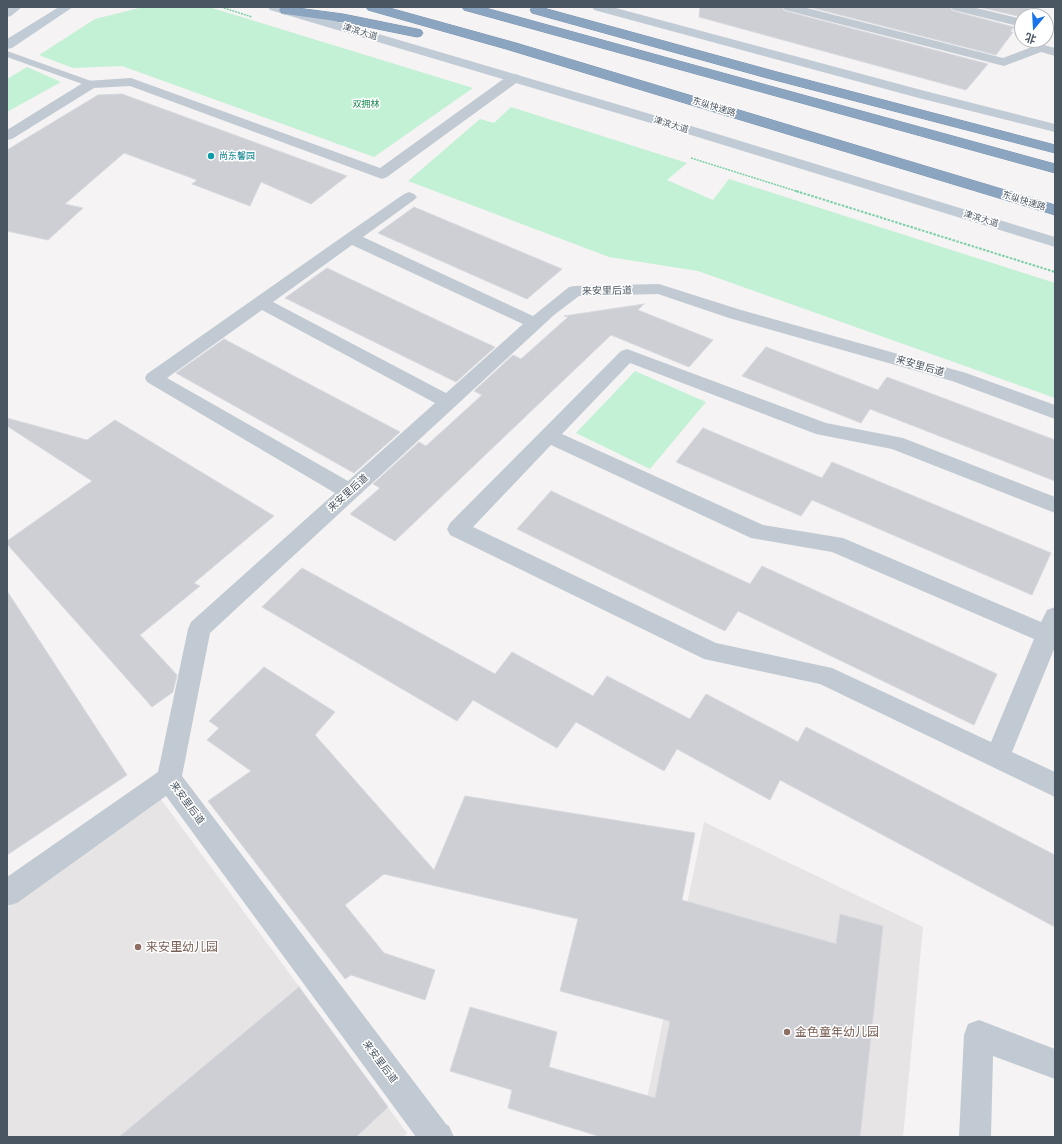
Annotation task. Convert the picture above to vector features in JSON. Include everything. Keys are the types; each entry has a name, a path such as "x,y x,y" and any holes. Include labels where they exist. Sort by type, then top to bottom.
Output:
{"highway":[{"name":"东纵快速路","path":"372,7 511,46 1055,210"},
{"path":"468,7 1055,169"},
{"path":"525,7 772,75 1055,149"},
{"path":"280,8 343,18 453,40 511,46"}],"main road":[{"path":"7,13 16,7"},
{"path":"7,46 68,7"},
{"path":"598,7 920,94 1055,128"},
{"name":"津滨大道","path":"280,8 1055,242"}],"street":[{"path":"789,7 1004,62 1040,48 1055,52"},
{"path":"957,7 1014,21"},
{"path":"7,136 91,84 131,82 382,174 514,78"},
{"path":"350,492 154,378 410,197"},
{"path":"351,238 534,324"},
{"name":"来安里后道","path":"438,1137 435,1136 169,779 199,629 548,311 575,291 660,289 735,314 959,377 1055,412"},
{"path":"261,302 448,402"},
{"path":"1055,505 896,443 823,429 627,355 458,529 712,652 824,675 1055,786"},
{"path":"548,436 759,532 834,544 1052,629 997,758"},
{"path":"7,893 169,779"},
{"path":"975,1137 979,1035 1055,1064"}],"lane":[{"path":"7,54 91,84"}],"shaded area":[{"name":"来安里幼儿园","path":"160,798 407,1133 403,1137 7,1137 7,908"},
{"name":"金色童年幼儿园","path":"704,822 923,927 903,1137 639,1137"}],"green space":[{"name":"双拥林","path":"143,7 209,7 473,88 374,157 122,66 73,68 39,55 95,19"},
{"path":"27,67 61,82 7,112 7,79"},
{"path":"511,107 687,163 667,180 713,200 729,179 1055,283 1055,398 698,271 609,257 408,181 480,119 494,123"},
{"path":"635,371 706,402 650,469 576,433"}],"building":[{"path":"700,7 782,7 785,11 988,64 966,90 699,17"},
{"path":"809,7 950,7 953,11 1014,27 1010,32 1013,32 996,55"},
{"path":"978,7 1030,7 1014,8 1014,15"},
{"name":"尚东馨园","path":"122,94 347,176 311,204 261,182 250,206 192,184 197,180 124,153 65,204 83,208 48,240 7,231 7,150 98,95"},
{"path":"414,207 562,269 527,299 378,233"},
{"path":"327,268 495,347 456,382 285,298"},
{"path":"644,304 638,310 713,340 689,367 611,335 395,541 350,514 380,488 373,484 419,442 426,446 482,395 474,391 513,355 521,359 568,317 564,316"},
{"path":"224,339 400,432 354,473 176,373"},
{"path":"766,347 878,390 887,377 1055,440 1055,481 870,409 861,423 742,376"},
{"path":"7,418 87,440 115,420 274,516 194,583 200,586 140,635 177,675 173,692 152,707 7,544 7,541 92,481 7,426"},
{"path":"703,428 822,478 832,462 1051,553 1032,595 812,500 801,516 676,462"},
{"path":"551,491 750,584 762,566 997,674 974,725 738,611 725,631 517,529"},
{"path":"302,568 495,674 512,652 593,696 607,676 690,719 706,694 798,742 806,727 1055,855 1055,927 780,780 770,800 677,749 664,771 576,722 557,748 473,700 457,721 262,607"},
{"path":"7,591 127,775 7,855"},
{"path":"264,667 335,712 315,735 434,870 465,796 695,833 682,900 836,944 840,914 883,926 860,1137 601,1137 508,1108 512,1090 450,1071 470,1007 557,1032 549,1067 655,1098 670,1021 560,991 578,919 384,874 345,905 384,953 435,970 425,1000 351,975 345,979 208,801 251,771 207,740 219,728 209,721"},
{"path":"299,987 388,1107 356,1137 119,1137"}],"place":[{"name":"尚东馨园","path":"211,156"},
{"name":"来安里幼儿园","path":"138,947"},
{"name":"金色童年幼儿园","path":"787,1032"}]}
